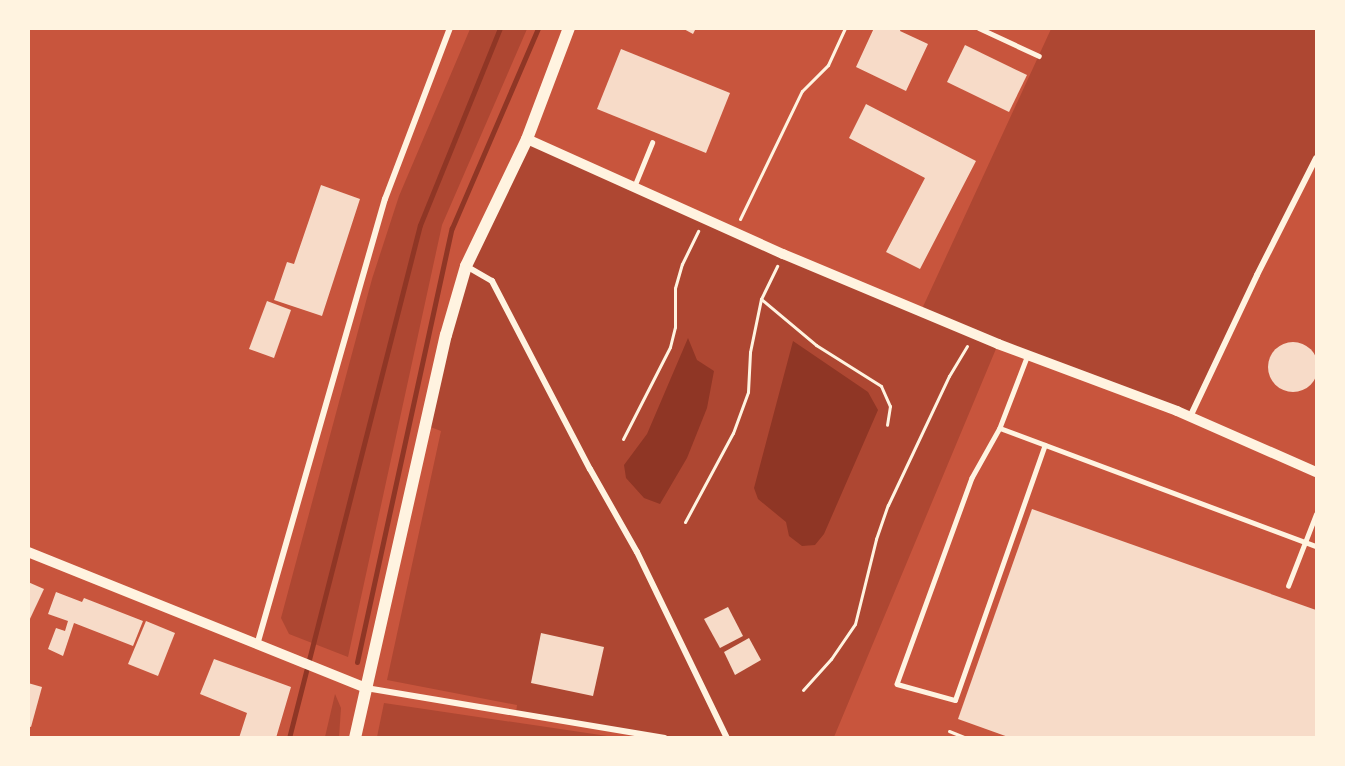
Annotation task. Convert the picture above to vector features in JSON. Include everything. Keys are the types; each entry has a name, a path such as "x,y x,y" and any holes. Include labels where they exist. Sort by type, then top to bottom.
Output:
{"main road":[{"path":"355,738 446,335 466,266 527,139 569,28"}],"street":[{"path":"257,645 385,199 450,28"},
{"path":"527,139 783,254 975,334 1190,417 1317,472"},
{"path":"1190,417 1257,275 1317,158"},
{"path":"466,266 492,281 590,469 637,552 727,738"},
{"path":"28,552 366,688 665,738"}],"lane":[{"path":"980,28 1039,56"},
{"path":"634,187 652,143"},
{"path":"1028,355 1000,428 972,478 897,684 955,700 1045,445"},
{"path":"1000,428 1317,546"},
{"path":"1288,586 1317,514"}],"path":[{"path":"734,231 801,91 828,65 846,28"},
{"path":"623,439 670,347 675,327 675,288 682,264 704,218"},
{"path":"685,522 733,433 748,392 750,352 761,299 783,254"},
{"path":"761,299 816,345 881,386 890,406 887,425"},
{"path":"802,690 831,659 855,624 876,539 888,506 949,376 975,334"},
{"path":"949,731 966,738"}],"shaded area":[{"path":"470,29 527,29 442,225 348,657 289,634 281,618 372,279 399,196"},
{"path":"1051,29 1316,29 1316,159 1190,417 998,344 834,737 665,737 516,713 517,705 387,680 441,431 425,425 466,266 527,139 921,311"},
{"path":"688,338 697,360 714,371 707,408 687,458 660,504 644,498 626,478 624,465 647,434"},
{"path":"793,341 868,392 878,410 824,534 815,545 802,546 789,536 786,522 758,499 754,488"},
{"path":"335,694 341,708 339,737 325,737"},
{"path":"384,703 614,737 377,737"}],"building":[{"path":"682,28 696,28 693,34"},
{"path":"874,28 901,28 900,31 928,44 906,91 856,67"},
{"path":"965,45 1027,75 1009,112 947,82"},
{"path":"621,49 730,93 706,153 597,109"},
{"path":"866,104 976,161 920,269 886,252 925,178 849,138"},
{"path":"321,185 360,199 322,316 274,300 287,262 294,264"},
{"path":"267,301 291,310 274,358 249,349"},
{"path":"1293,342 1302,344 1313,353 1318,367 1316,376 1307,387 1293,392 1284,390 1273,381 1268,367 1270,358 1279,347"},
{"path":"1032,509 1316,610 1316,738 1011,738 958,719"},
{"path":"28,582 44,589 28,623"},
{"path":"56,592 82,602 84,598 143,621 133,646 74,623 63,656 48,649 56,628 65,631 68,621 48,614"},
{"path":"728,607 743,636 720,648 704,619"},
{"path":"146,621 175,633 158,676 128,664"},
{"path":"541,633 604,647 593,696 531,683"},
{"path":"749,638 761,660 735,675 724,652"},
{"path":"214,659 291,687 276,738 239,738 247,713 200,694"},
{"path":"28,683 42,687 31,727 28,726"}],"waterway":[{"path":"289,738 420,225 500,28"},
{"path":"357,662 452,228 538,28"}]}
